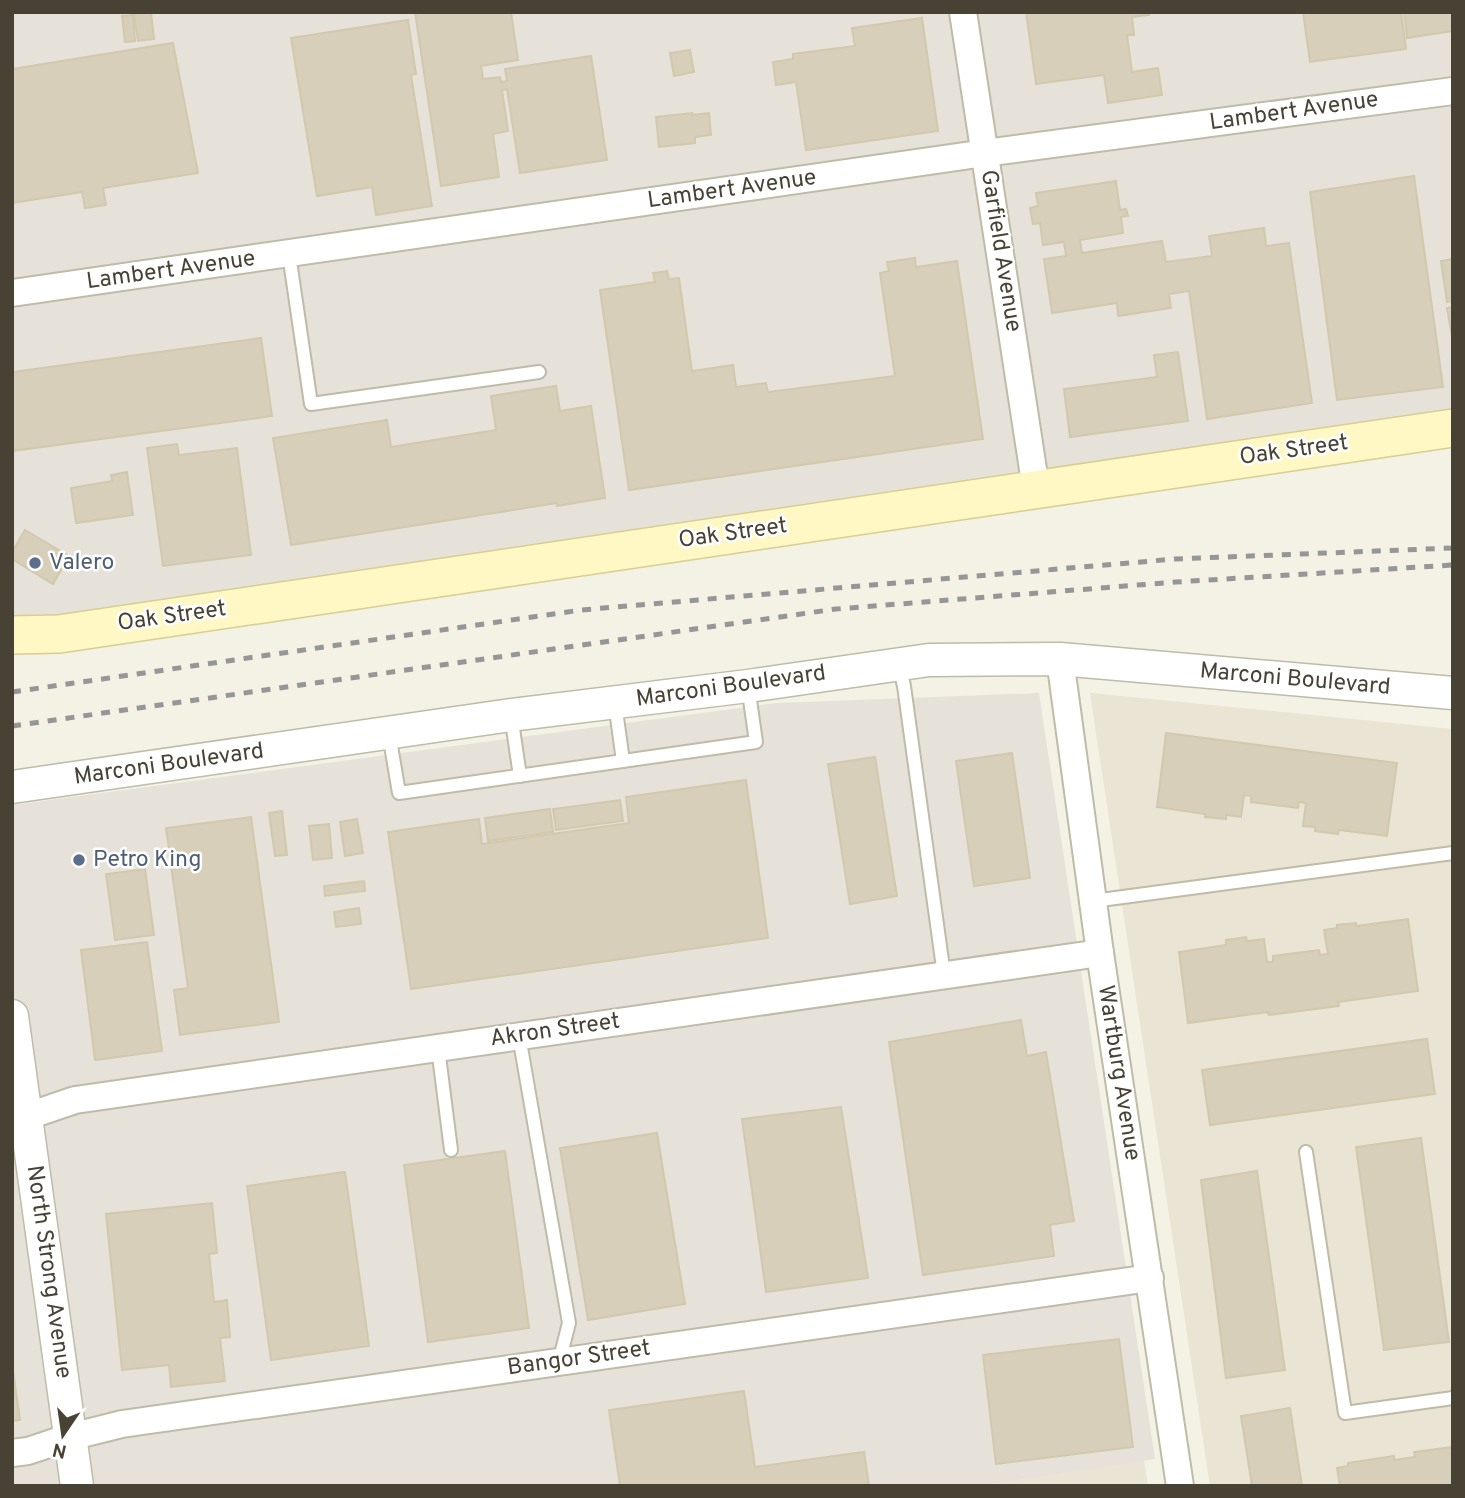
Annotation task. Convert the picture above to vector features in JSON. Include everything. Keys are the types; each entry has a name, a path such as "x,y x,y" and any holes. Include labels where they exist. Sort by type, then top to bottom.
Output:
{"main road":[{"name":"Oak Street","path":"12,635 72,632 1453,428"}],"street":[{"name":"Garfield Avenue","path":"963,12 1036,489"},
{"name":"Lambert Avenue","path":"12,293 985,153 1453,91"},
{"name":"Marconi Boulevard","path":"12,788 511,715 929,660 1060,659 1453,693"},
{"name":"Wartburg Avenue","path":"1060,659 1100,953 1180,1486"},
{"name":"Akron Street","path":"20,1117 75,1100 1100,953"},
{"name":"North Strong Avenue","path":"12,1016 20,1117 77,1486"},
{"name":"Bangor Street","path":"12,1454 122,1424 1150,1278"}],"lane":[{"path":"289,254 311,404 539,372"},
{"path":"898,663 904,686 944,975"},
{"path":"389,734 399,793 755,742 748,685"},
{"path":"615,703 623,761"},
{"path":"511,715 520,776"},
{"path":"1093,901 1453,853"},
{"path":"519,1036 569,1323 559,1362"},
{"path":"438,1048 452,1150"},
{"path":"1307,1152 1345,1413 1453,1398"}],"shaded area":[{"path":"12,12 1453,12 1453,428 12,654"},
{"path":"1039,693 1155,1459 981,1486 12,1486 12,805 777,703"},
{"path":"1090,693 1453,729 1453,1486 1210,1486"},
{"path":"1144,1460 1148,1486 981,1486"}],"building":[{"path":"151,12 154,39 138,41 134,14"},
{"path":"415,12 511,12 518,60 481,66 483,79 500,77 501,82 507,81 505,69 591,56 607,160 520,173 507,89 502,90 508,131 493,134 499,177 441,186"},
{"path":"1026,12 1148,12 1149,15 1132,17 1134,35 1127,35 1132,72 1158,68 1162,95 1108,103 1104,75 1036,84"},
{"path":"1303,12 1401,12 1406,49 1310,62"},
{"path":"1404,12 1453,12 1453,31 1407,38"},
{"path":"133,15 135,41 125,42 122,16"},
{"path":"922,18 938,131 806,150 796,82 776,85 773,62 793,59 793,54 855,46 852,28"},
{"path":"408,20 416,74 411,75 432,206 376,215 372,187 317,196 291,38"},
{"path":"173,43 198,173 103,188 106,205 85,208 82,192 12,203 12,69"},
{"path":"690,50 694,72 674,76 670,53"},
{"path":"709,113 711,135 695,137 695,143 659,147 656,117"},
{"path":"1414,176 1443,387 1337,400 1310,192"},
{"path":"1116,181 1120,210 1126,209 1128,216 1121,217 1123,233 1080,240 1082,253 1162,241 1166,262 1212,256 1209,236 1264,228 1266,246 1289,243 1312,403 1207,419 1189,291 1169,294 1171,308 1118,316 1117,303 1052,313 1044,259 1066,256 1064,242 1043,245 1040,223 1033,224 1030,208 1038,206 1036,193"},
{"path":"915,258 916,267 957,261 983,439 629,490 600,290 655,282 653,273 667,271 669,279 679,278 692,371 733,365 736,387 766,383 768,392 895,376 880,273 889,271 887,262"},
{"path":"1453,259 1453,301 1447,302 1441,261"},
{"path":"1453,307 1453,342 1447,308"},
{"path":"261,338 272,416 12,451 12,372"},
{"path":"1178,352 1188,421 1070,437 1064,389 1157,377 1154,355"},
{"path":"556,386 560,411 591,406 605,498 557,506 557,503 291,545 273,438 387,420 391,447 496,430 491,396"},
{"path":"177,444 179,455 237,448 251,555 163,566 147,448"},
{"path":"127,472 133,515 76,523 71,488 112,481 111,475"},
{"path":"25,530 69,556 53,584 12,559 12,552"},
{"path":"1166,733 1397,763 1387,836 1339,830 1338,834 1315,831 1315,827 1303,826 1306,803 1299,802 1298,808 1251,802 1251,796 1244,795 1241,817 1205,817 1205,814 1157,807"},
{"path":"1012,753 1030,878 974,886 956,761"},
{"path":"875,757 897,896 850,904 828,764"},
{"path":"746,780 768,938 411,989 388,832 479,819 482,844 629,823 626,797"},
{"path":"620,800 623,821 556,830 553,809"},
{"path":"550,809 553,832 488,841 485,818"},
{"path":"282,811 287,855 275,856 269,813"},
{"path":"251,817 279,1022 180,1035 174,990 188,988 166,828"},
{"path":"357,819 363,853 345,856 340,822"},
{"path":"329,824 332,858 313,860 309,826"},
{"path":"145,869 154,935 115,940 106,874"},
{"path":"364,881 365,891 325,896 324,886"},
{"path":"359,908 361,924 336,927 334,912"},
{"path":"1408,919 1418,991 1338,1002 1339,1006 1188,1023 1179,952 1226,945 1226,940 1246,937 1247,941 1264,939 1267,962 1273,962 1273,956 1319,950 1320,955 1328,954 1324,930 1337,928 1337,925 1356,923 1356,926"},
{"path":"147,942 162,1051 95,1060 81,950"},
{"path":"1021,1020 1027,1056 1046,1052 1074,1221 1050,1225 1054,1256 923,1275 889,1042"},
{"path":"1427,1039 1435,1094 1210,1125 1202,1070"},
{"path":"841,1107 868,1278 766,1292 742,1119"},
{"path":"657,1133 685,1304 588,1320 560,1148"},
{"path":"1421,1138 1449,1342 1384,1350 1356,1147"},
{"path":"505,1151 529,1328 428,1342 404,1165"},
{"path":"1257,1171 1285,1370 1226,1378 1201,1180"},
{"path":"345,1172 369,1346 271,1360 247,1186"},
{"path":"212,1203 217,1253 209,1254 214,1302 227,1300 230,1337 220,1338 225,1381 171,1387 169,1365 122,1370 106,1214"},
{"path":"1119,1339 1133,1447 996,1464 983,1355"},
{"path":"12,1364 20,1420 12,1421"},
{"path":"744,1391 755,1467 864,1452 869,1486 620,1486 609,1410"},
{"path":"1290,1408 1302,1486 1252,1486 1241,1416"},
{"path":"1453,1447 1453,1486 1340,1486 1337,1468 1348,1466 1348,1463 1394,1456 1394,1460 1415,1457 1414,1452"}],"railway":[{"path":"12,692 581,610 1175,559 1453,548"},
{"path":"12,726 836,609 1176,582 1453,565"}],"place":[{"name":"Valero","path":"35,563"},
{"name":"Petro King","path":"79,860"}]}
